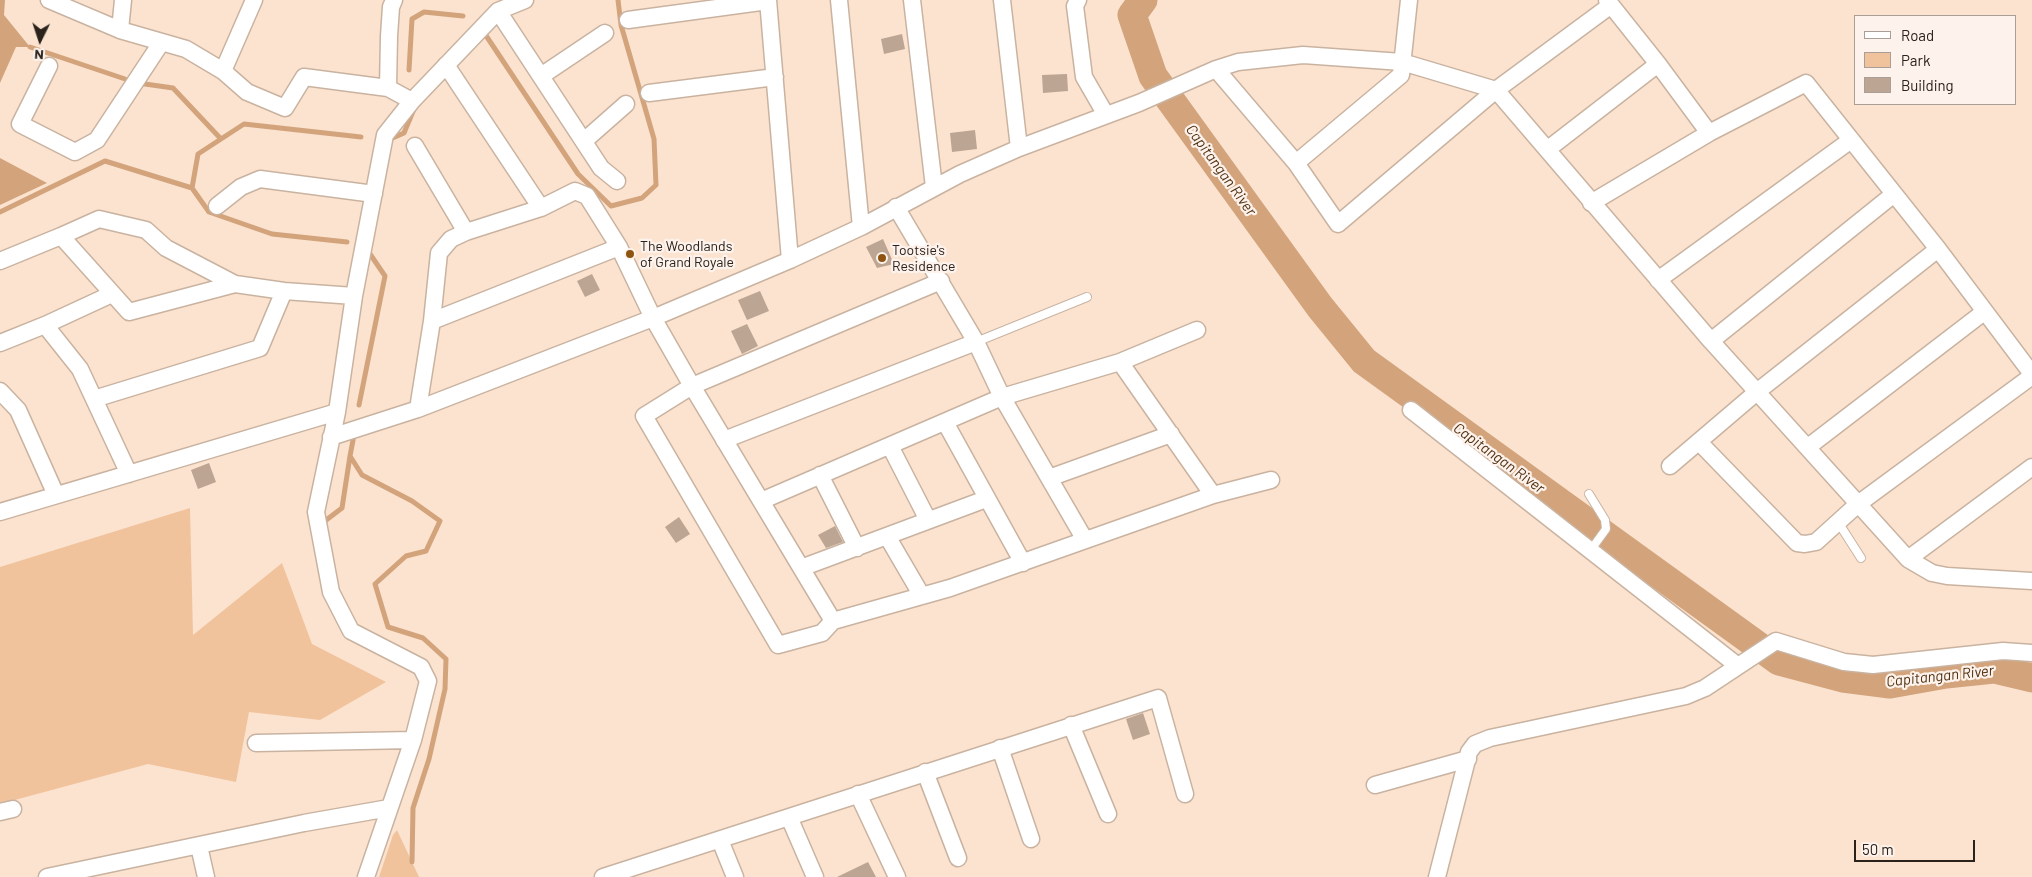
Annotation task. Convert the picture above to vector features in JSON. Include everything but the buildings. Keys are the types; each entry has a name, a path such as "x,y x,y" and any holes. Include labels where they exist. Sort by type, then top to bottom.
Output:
{"street":[{"path":"49,0 120,30 186,49 223,71 247,92 285,108 304,78 388,88 412,101"},
{"path":"120,30 124,0"},
{"path":"223,71 254,0"},
{"path":"388,88 388,36 391,7 394,0"},
{"path":"366,877 388,808 413,740 428,681 420,667 351,631 331,592 316,512 337,412 354,296 384,135 412,101 498,11 525,0"},
{"path":"628,20 768,0 790,260"},
{"path":"839,0 861,227"},
{"path":"912,0 934,187"},
{"path":"1002,0 1019,148"},
{"path":"1078,0 1075,6 1084,77 1106,115"},
{"path":"1296,163 1401,75 1409,0"},
{"path":"1216,69 1296,163 1338,224 1496,90 1609,3 1658,64 1709,133"},
{"path":"498,11 601,168 617,181"},
{"path":"541,76 605,33"},
{"path":"49,66 20,124 75,152 97,140 161,43"},
{"path":"331,437 418,410 654,318 790,260 861,227 934,187 1019,148 1139,103 1176,85 1216,69 1238,62 1303,56 1402,62 1496,90 1711,341 1908,559 1924,569 1947,576 2032,581"},
{"path":"1548,149 1658,64"},
{"path":"446,65 541,208"},
{"path":"649,93 775,77"},
{"path":"1591,203 1709,133 1806,83 1938,248 2032,375 1858,504 1816,542 1797,543 1699,442"},
{"path":"584,141 626,104"},
{"path":"1658,280 1851,140"},
{"path":"415,146 466,232"},
{"path":"217,206 241,187 260,179 374,194"},
{"path":"418,410 432,321 439,253 451,239 466,232 541,208 575,190 587,196 619,247 654,318 692,386 833,621"},
{"path":"1711,341 1894,194"},
{"path":"896,207 976,342 1002,397 1085,540"},
{"path":"0,261 99,219 146,230 166,248 235,284 284,291 354,296"},
{"path":"61,236 129,312 235,284"},
{"path":"432,321 619,247"},
{"path":"1670,466 1758,391 1938,248"},
{"path":"941,282 692,386 644,416 778,645 822,632 833,621 922,596 1023,563 1213,495 1271,480"},
{"path":"94,399 260,348 284,291"},
{"path":"0,343 45,325 112,294"},
{"path":"1808,447 1984,312"},
{"path":"45,325 80,369 129,474"},
{"path":"761,501 1002,397 1120,362 1197,330"},
{"path":"724,440 976,342"},
{"path":"1120,362 1213,495"},
{"path":"0,392 18,410 56,495"},
{"path":"1412,410 1742,663"},
{"path":"0,512 337,412"},
{"path":"945,422 1023,563"},
{"path":"1049,478 1171,434"},
{"path":"890,446 928,520"},
{"path":"1908,559 2032,468"},
{"path":"820,475 857,548"},
{"path":"801,568 986,499"},
{"path":"887,536 922,596"},
{"path":"1437,877 1468,759 1475,744 1490,738 1686,696 1705,688 1776,641 1844,662 1873,665 2004,651 2032,653"},
{"path":"602,877 648,870 720,840 1158,698 1185,794"},
{"path":"1071,725 1108,814"},
{"path":"256,743 413,740"},
{"path":"1000,748 1031,839"},
{"path":"1375,784 1468,759"},
{"path":"925,772 958,858"},
{"path":"858,794 897,877"},
{"path":"47,877 304,823 388,808"},
{"path":"789,817 815,877"},
{"path":"720,840 735,877"},
{"path":"199,846 206,877"}],"lane":[{"path":"976,342 1087,297"},
{"path":"1589,494 1605,520 1606,529 1593,547"},
{"path":"1838,522 1861,558"}],"green space":[{"path":"190,508 193,635 282,563 312,644 386,682 320,720 249,712 236,782 148,764 0,804 0,567"},
{"path":"397,830 419,877 379,877 393,835"}],"shaded area":[{"path":"0,0 5,0 4,15 30,47 16,47 0,83"},
{"path":"0,158 47,183 0,205"}],"waterway":[{"path":"483,31 578,174 611,206 642,198 656,185 654,139 621,25 618,0"},
{"name":"Capitangan River","path":"1143,0 1132,15 1153,76 1320,307 1364,361 1779,661 1843,678 1890,684 1946,674 1994,669 2032,678"},
{"path":"409,70 412,19 424,12 463,16"},
{"path":"30,47 125,79"},
{"path":"138,83 173,88 221,139"},
{"path":"388,140 404,133 414,109"},
{"path":"347,242 272,234 209,212 192,188 198,154 244,124 361,137"},
{"path":"0,212 105,161 192,188"},
{"path":"359,405 385,276 368,251"},
{"path":"354,435 350,456 362,475 412,501 440,521 426,551 406,556 375,584 388,627 423,638 446,659 445,689 429,759 413,808 412,862"},
{"path":"321,524 342,508 350,456"}],"place":[{"name":"The Woodlands of Grand Royale","path":"630,254"},
{"name":"Tootsie's Residence","path":"882,258"}]}
